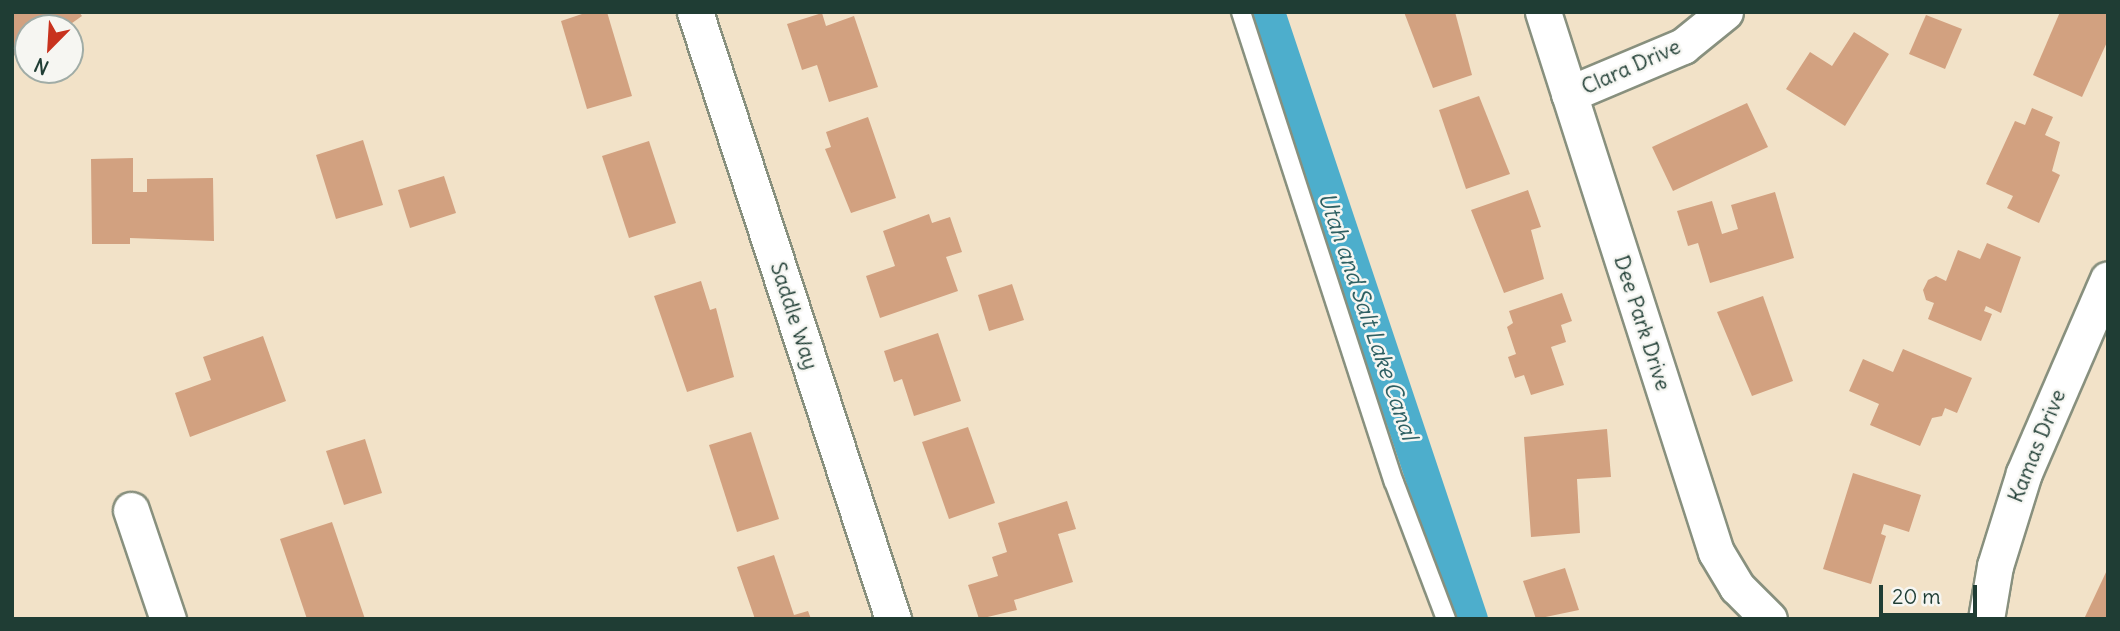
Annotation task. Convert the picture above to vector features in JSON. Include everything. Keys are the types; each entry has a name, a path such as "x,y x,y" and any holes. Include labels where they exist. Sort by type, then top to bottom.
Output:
{"street":[{"name":"Saddle Way","path":"695,12 893,619"},
{"name":"Dee Park Drive","path":"1543,12 1716,552 1737,587 1769,619"},
{"name":"Clara Drive","path":"1569,94 1683,46 1725,12"},
{"name":"Kamas Drive","path":"1986,619 1995,566 2024,473 2108,279"},
{"path":"131,510 168,619"}],"lane":[{"path":"1241,12 1394,482 1446,619"}],"building":[{"path":"12,12 80,14 14,14 12,57"},
{"path":"588,12 607,12 632,96 587,109 561,21"},
{"path":"1404,12 1455,12 1472,75 1433,88"},
{"path":"2060,12 2108,12 2108,40 2082,97 2033,75"},
{"path":"822,13 826,26 854,16 878,87 829,102 817,65 802,70 787,24"},
{"path":"1926,15 1962,29 1945,69 1909,54"},
{"path":"1854,32 1889,54 1845,126 1786,89 1810,52 1832,66"},
{"path":"1479,96 1510,174 1466,189 1439,110"},
{"path":"1747,103 1768,147 1673,191 1652,147"},
{"path":"2032,108 2053,117 2045,135 2060,142 2052,171 2060,175 2039,223 2007,208 2013,196 1986,184 2015,121 2025,125"},
{"path":"868,117 896,198 851,213 825,149 831,147 826,132"},
{"path":"363,140 383,205 336,219 316,155"},
{"path":"649,141 676,223 629,238 602,156"},
{"path":"133,158 133,192 147,192 147,179 213,178 214,241 130,238 130,244 92,244 91,159"},
{"path":"444,176 456,213 410,228 398,190"},
{"path":"1528,190 1541,227 1531,230 1544,279 1504,293 1471,210"},
{"path":"1775,192 1794,258 1710,283 1698,243 1688,246 1677,211 1712,201 1722,234 1738,229 1731,205"},
{"path":"929,214 932,223 950,217 962,252 946,257 958,291 880,318 866,276 895,266 883,231"},
{"path":"1987,243 2021,257 2001,313 1986,306 1984,311 1992,314 1981,341 1928,319 1934,303 1926,300 1923,290 1928,280 1936,276 1946,281 1958,250 1980,259"},
{"path":"701,281 710,310 716,308 734,377 687,392 654,296"},
{"path":"1012,284 1024,320 989,331 978,295"},
{"path":"1562,293 1572,321 1561,325 1566,342 1551,347 1564,385 1531,395 1524,375 1515,378 1508,357 1516,354 1507,327 1513,323 1509,311"},
{"path":"1763,296 1793,381 1752,396 1717,312"},
{"path":"938,333 961,401 914,416 902,379 894,382 884,351"},
{"path":"263,336 286,401 190,437 175,393 211,380 203,357"},
{"path":"1903,349 1972,378 1957,413 1945,408 1942,416 1932,418 1920,446 1870,425 1879,404 1849,391 1863,359 1893,372"},
{"path":"968,427 995,503 949,519 922,442"},
{"path":"1607,429 1611,477 1577,479 1580,533 1531,537 1524,437"},
{"path":"751,432 779,519 737,532 709,445"},
{"path":"365,439 382,493 344,505 326,451"},
{"path":"1853,473 1921,495 1909,532 1884,524 1881,534 1886,536 1871,584 1823,569"},
{"path":"1067,501 1076,529 1058,534 1073,582 1014,600 1017,610 979,619 968,585 998,576 992,557 1007,552 998,523"},
{"path":"332,522 365,619 307,619 280,539"},
{"path":"774,555 794,615 808,611 811,619 755,619 737,567"},
{"path":"1565,568 1579,610 1536,619 1523,581"},
{"path":"2108,568 2108,619 2084,619"}],"waterway":[{"name":"Utah and Salt Lake Canal","path":"1267,12 1470,619"}]}
